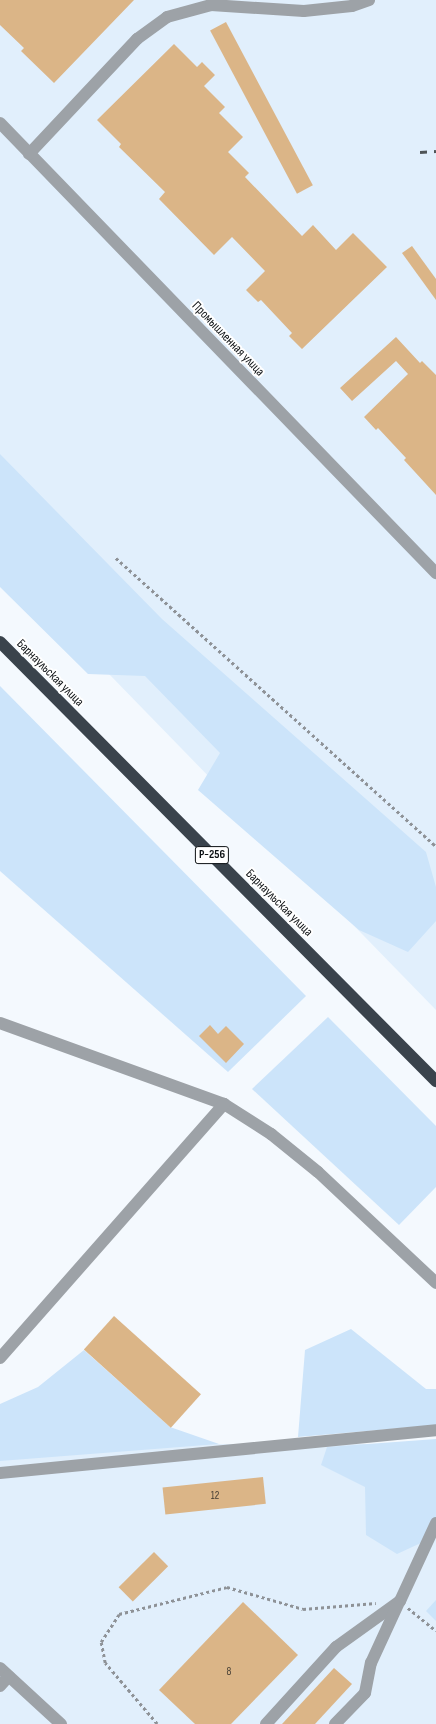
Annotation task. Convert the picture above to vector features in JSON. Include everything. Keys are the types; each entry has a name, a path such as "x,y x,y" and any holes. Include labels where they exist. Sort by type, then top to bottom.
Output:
{"highway":[{"name":"Барнаульская улица","path":"0,642 436,1081"}],"street":[{"path":"29,154 136,39 167,18 211,5 304,11 352,6 369,0"},
{"name":"Промышленная улица","path":"0,124 436,573"},
{"path":"0,1023 224,1104 271,1134 318,1172 436,1283"},
{"path":"424,1069 436,1074"},
{"path":"0,1358 224,1104"},
{"path":"0,1473 436,1430"},
{"path":"337,1723 365,1693 371,1663 436,1523"},
{"path":"266,1724 336,1647 400,1601"},
{"path":"0,1686 4,1672 61,1724"}],"path":[{"path":"116,558 436,846"},
{"path":"157,1724 105,1663 102,1642 119,1614 228,1587 303,1609 378,1603"},
{"path":"400,1601 436,1631"}],"shaded area":[{"path":"0,0 436,0 436,1010 0,562"},
{"path":"0,454 162,619 426,852 436,887 436,921 408,952 359,930 198,790 220,753 145,676 88,674 0,587"},
{"path":"0,686 306,996 228,1072 0,871"},
{"path":"328,1017 436,1126 436,1187 399,1225 252,1089"},
{"path":"351,1329 426,1389 436,1389 436,1425 298,1437 305,1350"},
{"path":"84,1350 170,1427 219,1444 0,1461 0,1404 38,1387"},
{"path":"436,1439 436,1536 397,1554 366,1535 365,1487 321,1465 327,1447"},
{"path":"0,1444 436,1444 436,1724 0,1724"},
{"path":"436,1600 436,1621 426,1611"}],"building":[{"path":"0,0 134,0 54,83 21,51 24,48 0,25"},
{"path":"226,22 313,185 297,194 210,30"},
{"path":"174,44 197,67 202,62 215,75 204,86 225,107 219,113 243,137 228,152 249,173 245,177 302,236 313,225 336,250 353,233 387,267 302,349 289,336 292,333 261,300 258,302 246,290 265,271 232,237 214,255 159,199 165,192 119,147 121,144 97,120"},
{"path":"412,246 436,279 436,300 402,253"},
{"path":"396,337 420,363 422,361 436,375 436,495 404,460 406,458 378,428 376,430 364,417 408,374 396,361 352,401 340,388"},
{"path":"210,1025 218,1034 226,1026 244,1044 226,1063 199,1036"},
{"path":"114,1316 201,1394 171,1428 84,1349"},
{"path":"263,1477 266,1504 165,1514 163,1488"},
{"path":"154,1552 168,1566 133,1601 119,1587"},
{"path":"243,1602 298,1655 231,1724 195,1724 159,1690"},
{"path":"334,1668 352,1684 315,1724 282,1724"}],"railway":[{"path":"420,152 436,151"}]}
